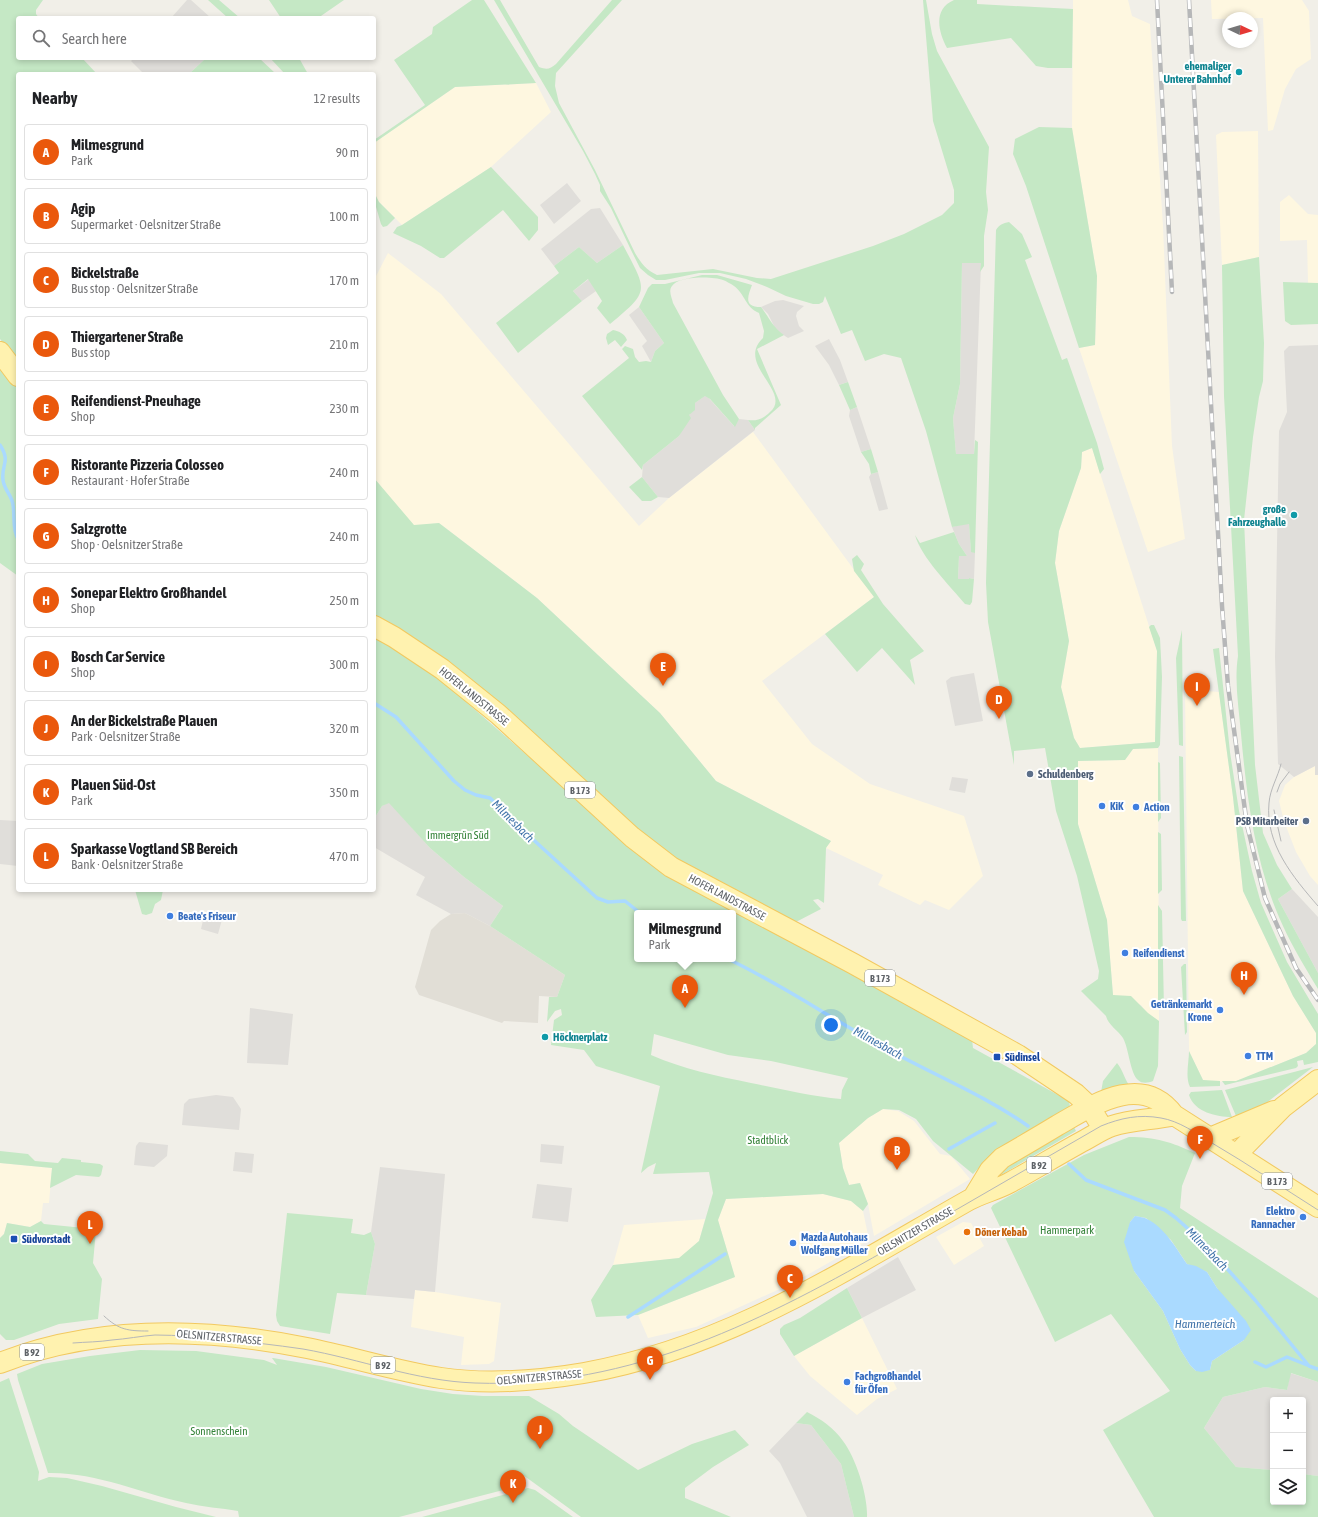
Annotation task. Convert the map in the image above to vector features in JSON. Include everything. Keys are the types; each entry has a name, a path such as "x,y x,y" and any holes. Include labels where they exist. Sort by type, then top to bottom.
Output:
{"main road":[{"path":"0,352 16,373"},
{"name":"HOFER LANDSTRASSE","path":"376,627 394,637 436,665 498,714 632,837 671,867 852,963 1018,1055 1070,1089 1090,1107 1103,1129"},
{"path":"1236,1156 1283,1107 1318,1080"},
{"name":"B 92","path":"1090,1107 1098,1102 1118,1096 1136,1094 1147,1095 1164,1104 1174,1115 1210,1138"},
{"name":"OELSNITZER STRASSE","path":"973,1198 990,1170 1002,1158 1090,1107"},
{"path":"1210,1138 1283,1107"},
{"name":"B 92","path":"1103,1129 1125,1122 1174,1115"},
{"name":"OELSNITZER STRASSE","path":"0,1363 19,1355 47,1348 105,1337 156,1333 192,1334 265,1341 306,1348 415,1373 472,1381 519,1381 584,1373 631,1363 669,1352 754,1318 808,1292 973,1198 1007,1184 1103,1129"},
{"name":"B 173","path":"1210,1138 1318,1207"}],"shaded area":[{"path":"187,0 191,0 209,16 173,16"},
{"path":"1073,0 1128,0 1132,16 1150,24 1163,226 1172,446 1185,539 1148,552 1079,348 1095,345 1097,276 1072,128"},
{"path":"1211,0 1302,0 1309,11 1311,59 1296,69 1285,89 1273,130 1268,131 1263,18 1258,18 1258,12 1222,12 1222,19 1212,19"},
{"path":"204,60 191,72 142,72 131,61"},
{"path":"536,83 551,112 491,167 402,225 379,202 376,196 376,142 455,87"},
{"path":"1258,131 1259,257 1222,265 1216,135 1222,132"},
{"path":"567,183 581,201 554,224 540,205"},
{"path":"1289,195 1308,214 1318,215 1318,283 1308,283 1307,240 1280,241 1280,202"},
{"path":"600,208 623,245 597,263 579,247 554,266 541,249 591,209"},
{"path":"388,253 441,294 639,526 669,498 753,432 874,597 762,681 812,744 870,784 964,816 983,876 949,910 925,900 920,905 878,885 883,875 826,848 831,841 716,781 660,713 537,598 439,523 414,526 376,480 376,276"},
{"path":"962,263 981,263 974,454 956,454 953,418 960,384"},
{"path":"589,279 596,291 582,301 573,291"},
{"path":"783,300 804,306 797,312 796,316 799,326 804,331 788,338 776,330 768,314 761,307 775,301"},
{"path":"639,307 664,343 655,351 651,362 642,346 647,341 629,315"},
{"path":"829,339 840,360 848,382 839,385 829,365 815,346"},
{"path":"1318,345 1318,775 1315,775 1315,766 1294,777 1278,764 1275,657 1279,431 1287,412 1284,351 1289,346"},
{"path":"706,395 734,426 739,419 748,420 755,430 669,498 658,497 642,477 643,465 679,436 695,403"},
{"path":"857,407 871,449 861,452 849,416 850,410"},
{"path":"1092,448 1157,651 1155,742 1080,748 1074,738 1061,687 1069,641 1055,563 1059,531 1081,468 1082,452"},
{"path":"878,472 888,509 879,511 869,477 871,474"},
{"path":"969,523 971,551 975,553 974,579 958,579 959,556 967,556 959,544 952,527"},
{"path":"974,673 983,721 955,726 946,681 951,677"},
{"path":"1185,689 1219,692 1233,797 1243,891 1293,996 1316,1033 1316,1044 1306,1053 1236,1081 1213,1082 1203,1080 1189,1051"},
{"path":"1158,748 1159,1021 1147,1013 1141,1005 1113,995 1107,920 1078,824 1078,761 1125,760 1133,749"},
{"name":"PSB Mitarbeiter","path":"1315,766 1315,775 1318,775 1318,885 1310,876 1296,852 1284,821 1279,801 1285,785 1294,777"},
{"path":"952,777 968,779 965,793 949,790"},
{"path":"389,802 430,848 464,877 503,906 490,926 465,913 451,914 416,895 425,877 376,848 376,816 382,806"},
{"path":"0,820 16,821 16,866 0,864"},
{"path":"1292,889 1318,917 1318,973 1278,899"},
{"path":"205,912 223,916 218,934 201,929"},
{"path":"465,913 490,926 565,975 557,997 539,996 538,1023 504,1021 502,1023 419,995 415,987 431,930 440,921 451,914"},
{"path":"250,1008 293,1014 288,1065 247,1063"},
{"path":"216,1095 233,1097 241,1109 239,1130 182,1125 184,1104 189,1099"},
{"path":"883,1109 898,1111 914,1121 940,1154 951,1156 970,1179 874,1236 868,1204 860,1183 849,1185 843,1168 839,1143 868,1118"},
{"path":"139,1142 168,1145 167,1156 154,1167 134,1165 136,1146"},
{"path":"541,1144 564,1146 562,1164 540,1162"},
{"path":"235,1152 254,1154 252,1173 233,1171"},
{"path":"0,1163 52,1168 49,1203 43,1203 41,1221 30,1227 7,1223 4,1234 0,1238"},
{"path":"380,1167 445,1174 435,1292 415,1290 414,1299 366,1295 375,1244 371,1232"},
{"path":"537,1184 572,1188 568,1222 532,1218"},
{"path":"823,1194 851,1201 863,1211 869,1240 791,1284 696,1327 648,1338 638,1315 735,1277 718,1220 726,1199"},
{"path":"705,1219 699,1241 680,1258 613,1265 624,1225"},
{"path":"963,1222 971,1223 984,1246 954,1265 936,1237"},
{"path":"898,1257 916,1290 862,1318 847,1288"},
{"path":"415,1290 501,1303 494,1361 489,1364 461,1365 464,1337 411,1327"},
{"path":"862,1318 897,1389 877,1399 857,1415 810,1376 794,1356"},
{"path":"1290,1373 1318,1382 1318,1476 1306,1474 1306,1397 1270,1397 1270,1470 1236,1467 1204,1428 1223,1397 1265,1387 1287,1390"},
{"path":"796,1423 811,1425 841,1464 854,1517 807,1517 780,1463 769,1451"}],"green space":[{"path":"0,0 43,0 36,10 38,16 16,16 16,60 84,60 95,72 16,72 16,359 0,339"},
{"path":"208,0 219,0 238,16 226,16"},
{"path":"269,0 344,0 321,16 280,16"},
{"path":"472,0 484,0 536,83 455,87 376,142 376,139 425,105 394,60 432,34 433,27"},
{"path":"494,0 500,0 539,67 546,69 556,64 612,0 622,0 556,73 555,86 559,103 595,170 635,253 644,266 657,275 713,269 757,278 771,279 873,246 904,234 942,215 954,203 954,190 933,121 923,0 926,0 932,34 937,51 989,147 986,192 988,210 984,236 984,266 980,272 981,263 962,263 960,384 953,418 956,454 974,454 975,440 978,442 975,553 971,552 969,524 952,527 926,431 901,358 884,354 865,361 852,330 841,334 825,296 823,302 813,304 786,296 746,279 720,273 699,273 665,280 656,280 640,268 611,208 600,191 600,185 583,151"},
{"path":"954,0 977,0 977,4 1073,9 1072,68 1048,68 1036,66 1011,38 947,48 941,35 939,21 943,9 947,4"},
{"path":"204,60 261,60 274,72 191,72"},
{"path":"272,60 300,60 307,72 283,72"},
{"path":"1039,127 1072,128 1097,276 1095,345 1079,348 1026,186 1013,154 1015,139"},
{"path":"491,167 538,217 538,230 529,241 503,210 444,258 440,258 421,246 393,233 397,227"},
{"path":"376,196 379,202 395,218 387,226 383,227 376,207"},
{"path":"1009,222 1022,234 1032,257 1025,260 1062,360 1067,358 1097,443 1104,469 1100,474 1092,448 1082,452 1081,468 1059,531 1055,563 1069,641 1061,687 1074,738 1080,748 1155,742 1157,651 1149,627 1151,625 1154,625 1160,638 1162,677 1160,745 1158,748 1133,749 1125,760 1078,761 1078,824 1107,920 1113,995 1131,996 1148,1013 1159,1021 1158,1066 1153,1081 1147,1083 1143,1083 1135,1077 1127,1048 1121,1035 1109,1022 1106,1016 1081,991 1098,979 1099,971 1077,876 1056,811 1045,748 1014,751 1014,765 988,622 986,583 996,230 1001,224"},
{"path":"623,245 640,281 641,289 633,304 610,324 597,308 602,301 588,279 573,291 582,301 518,353 496,323 559,273 554,266 579,247 597,263"},
{"path":"1259,257 1264,343 1263,381 1253,437 1244,520 1255,765 1263,833 1277,865 1292,889 1278,899 1318,973 1318,989 1287,934 1273,903 1265,880 1254,832 1246,783 1237,695 1236,676 1238,656 1224,396 1222,265"},
{"path":"702,275 717,275 752,285 748,297 749,303 755,307 761,307 774,326 784,335 757,349 781,405 755,428 755,430 748,420 757,420 762,418 770,412 775,404 775,396 759,368 756,358 756,348 763,338 764,331 759,313 748,304 738,289 731,284 718,279 696,278 682,280"},
{"path":"681,280 672,286 670,290 673,303 723,395 739,419 735,427 710,399 705,396 695,403 695,410 689,415 691,418 679,436 643,465 642,470 582,396 629,358 622,349 625,346 633,349 635,357 639,362 651,362 655,351 664,343 639,307 648,288 652,284 665,284"},
{"path":"1283,282 1318,283 1318,324 1291,325 1285,321"},
{"path":"613,330 622,333 627,340 621,347 615,340 608,345 606,338 607,334"},
{"path":"0,362 16,386 16,575 0,563"},
{"path":"848,382 857,407 850,410 839,385"},
{"path":"871,449 878,472 871,474 869,464 861,452"},
{"path":"642,477 658,497 651,501 642,501 629,487"},
{"path":"376,480 414,525 439,523 537,598 660,713 716,781 831,841 826,848 824,903 818,899 813,900 821,909 794,923 676,861 376,618"},
{"path":"954,532 959,544 967,556 959,556 958,579 974,579 972,602 970,605 965,604 937,571 923,553 915,535 920,543"},
{"path":"857,555 864,564 861,570 883,604 924,651 910,660 915,685 882,648 857,672 825,634 874,597 854,571 852,559"},
{"path":"1182,630 1183,746 1179,745 1176,658"},
{"path":"376,635 433,673 639,853 785,937 972,1039 973,1048 1069,1101 1070,1107 993,1153 973,1174 933,1141 916,1119 899,1110 883,1109 868,1118 839,1143 843,1168 849,1185 860,1183 868,1204 863,1211 851,1201 823,1194 726,1199 718,1220 735,1277 638,1315 596,1317 591,1300 613,1265 679,1258 699,1241 713,1193 709,1172 653,1174 656,1163 641,1173 660,1086 596,1066 584,1050 551,1045 554,1020 562,1015 561,1009 555,1011 547,1022 549,997 557,997 565,975 490,926 503,906 464,877 430,848 389,803 382,806 376,816","holes":["654,1034 728,1055 771,1061 848,1078 842,1090 841,1099 829,1098 700,1072 651,1055"]},
{"path":"1219,648 1230,752 1239,811 1252,871 1261,903 1287,962 1318,1014 1318,1062 1304,1065 1303,1060 1297,1061 1298,1066 1296,1068 1225,1085 1222,1081 1236,1081 1306,1053 1316,1044 1316,1033 1293,996 1243,891 1233,797 1213,649"},
{"path":"1179,756 1183,757 1186,921 1182,921 1181,919"},
{"path":"1158,762 1160,763 1161,818 1158,822"},
{"path":"1158,832 1161,834 1162,890 1158,894"},
{"path":"136,892 163,892 161,900 155,904 152,913 146,915 142,914"},
{"path":"1158,905 1162,911 1164,1010 1158,1005"},
{"path":"1186,964 1187,1032 1185,1035 1181,967"},
{"path":"1189,1051 1203,1080 1220,1081 1220,1086 1190,1087 1187,1074"},
{"path":"1117,1063 1129,1085 1101,1092 1103,1081"},
{"path":"1313,1067 1257,1110 1236,1116 1225,1090"},
{"path":"1222,1090 1232,1117 1213,1115 1201,1109 1196,1106 1189,1095 1191,1092"},
{"path":"1073,1125 1076,1131 994,1179 989,1178"},
{"name":"Hammerpark","path":"1129,1137 1163,1141 1195,1153 1182,1186 1180,1208 1318,1298 1318,1382 1291,1373 1287,1390 1265,1387 1223,1397 1204,1428 1236,1467 1270,1470 1270,1505 1306,1505 1306,1474 1318,1476 1318,1517 1154,1517 1103,1430 1170,1391 1111,1314 1055,1342 991,1208 993,1205 1084,1155","holes":["1135,1216 1146,1218 1171,1240 1187,1264 1207,1272 1244,1340 1212,1361 1210,1370 1196,1371 1190,1365 1180,1349 1163,1311 1134,1271 1130,1222"]},
{"path":"0,1151 28,1154 35,1161 58,1163 62,1158 81,1160 81,1162 100,1164 103,1166 99,1177 76,1175 50,1188 52,1168 0,1163"},
{"path":"287,1213 353,1219 351,1233 364,1235 371,1232 375,1244 366,1295 337,1293 330,1334 280,1326 277,1321 276,1315"},
{"path":"41,1221 44,1224 96,1230 93,1263 102,1279 98,1319 59,1324 14,1340 6,1340 0,1334 0,1238 4,1234 7,1223 30,1227"},
{"path":"847,1288 862,1318 794,1356 780,1334 780,1329 784,1325 800,1318"},
{"name":"Sonnenschein","path":"140,1350 196,1351 264,1360 277,1365 273,1358 326,1367 421,1389 453,1394 483,1396 529,1396 559,1414 573,1426 638,1470 692,1444 735,1430 749,1445 713,1467 685,1488 685,1498 731,1517 581,1517 523,1475 513,1477 515,1487 399,1517 239,1517 238,1511 186,1503 101,1479 48,1473 17,1374 42,1364"},
{"path":"9,1378 39,1472 38,1481 49,1477 67,1478 216,1517 0,1517 0,1382"},
{"path":"807,1412 831,1428 848,1448 857,1467 863,1488 866,1499 867,1517 854,1517 841,1464 811,1425 796,1423"},
{"path":"528,1488 535,1490 573,1517 422,1517"}],"water":[{"name":"Hammerteich","path":"1135,1216 1146,1218 1165,1233 1187,1264 1196,1266 1207,1272 1217,1288 1246,1321 1251,1330 1244,1340 1212,1361 1210,1370 1202,1372 1196,1371 1190,1365 1180,1349 1163,1311 1134,1271 1124,1242 1130,1222"}],"waterway":[{"name":"Milmesbach","path":"0,445 5,455 3,480 10,495 14,509 14,527 16,535"},
{"name":"Milmesbach","path":"376,704 396,717 454,781 465,790 476,795 490,798 505,816 526,833 597,898 608,902 625,901 636,910"},
{"name":"Milmesbach","path":"734,962 788,991 905,1059 994,1105 1028,1126"},
{"path":"949,1149 995,1123"},
{"name":"Milmesbach","path":"1069,1164 1086,1180 1165,1210 1176,1218 1205,1244 1255,1300 1309,1366 1318,1369"},
{"path":"628,1317 725,1254"},
{"path":"1255,1362 1266,1367 1287,1357 1307,1365"}],"tram line":[{"path":"1281,764 1272,788 1269,803 1271,832 1276,846 1290,871 1318,906"},
{"path":"1277,792 1280,784 1289,772"},
{"path":"1274,810 1281,841"},
{"path":"73,1343 155,1335 221,1339 303,1349 410,1374 475,1383 533,1382 588,1374 643,1361 695,1344 747,1323 848,1272 1101,1126 1123,1119 1145,1116 1161,1118 1187,1128 1239,1159 1318,1210"},
{"path":"104,1316 109,1321 124,1329 148,1331"}],"railway":[{"path":"1157,0 1172,292"},
{"path":"1189,0 1222,606 1228,686 1247,825 1265,898 1296,968 1318,1000"}],"place":[{"name":"ehemaliger Unterer Bahnhof","path":"1239,72"},
{"name":"große Fahrzeughalle","path":"1294,515"},
{"name":"Reifendienst-Pneuhage","path":"663,686"},
{"name":"Bosch Car Service","path":"1197,706"},
{"name":"Thiergartener Straße","path":"999,719"},
{"name":"Schuldenberg","path":"1030,774"},
{"name":"KiK","path":"1102,806"},
{"name":"Action","path":"1136,807"},
{"name":"PSB Mitarbeiter","path":"1306,821"},
{"name":"Beate's Friseur","path":"170,916"},
{"name":"Reifendienst","path":"1125,953"},
{"name":"Sonepar Elektro Großhandel","path":"1244,995"},
{"name":"Milmesgrund","path":"685,1008"},
{"name":"Getränkemarkt Krone","path":"1220,1010"},
{"name":"Höcknerplatz","path":"545,1037"},
{"name":"TTM","path":"1248,1056"},
{"name":"Südinsel","path":"997,1057"},
{"name":"Ristorante Pizzeria Colosseo","path":"1200,1159"},
{"name":"Agip","path":"897,1170"},
{"name":"Elektro Rannacher","path":"1303,1217"},
{"name":"Döner Kebab","path":"967,1232"},
{"name":"Südvorstadt","path":"14,1239"},
{"name":"Mazda Autohaus Wolfgang Müller","path":"793,1243"},
{"name":"Sparkasse Vogtland SB Bereich","path":"90,1244"},
{"name":"Bickelstraße","path":"790,1298"},
{"name":"Salzgrotte","path":"650,1380"},
{"name":"Fachgroßhandel für Öfen","path":"847,1382"},
{"name":"An der Bickelstraße Plauen","path":"540,1449"},
{"name":"Plauen Süd-Ost","path":"513,1503"}],"park label":[{"name":"Immergrün Süd","path":"458,835"},
{"name":"Stadtblick","path":"768,1140"}]}
